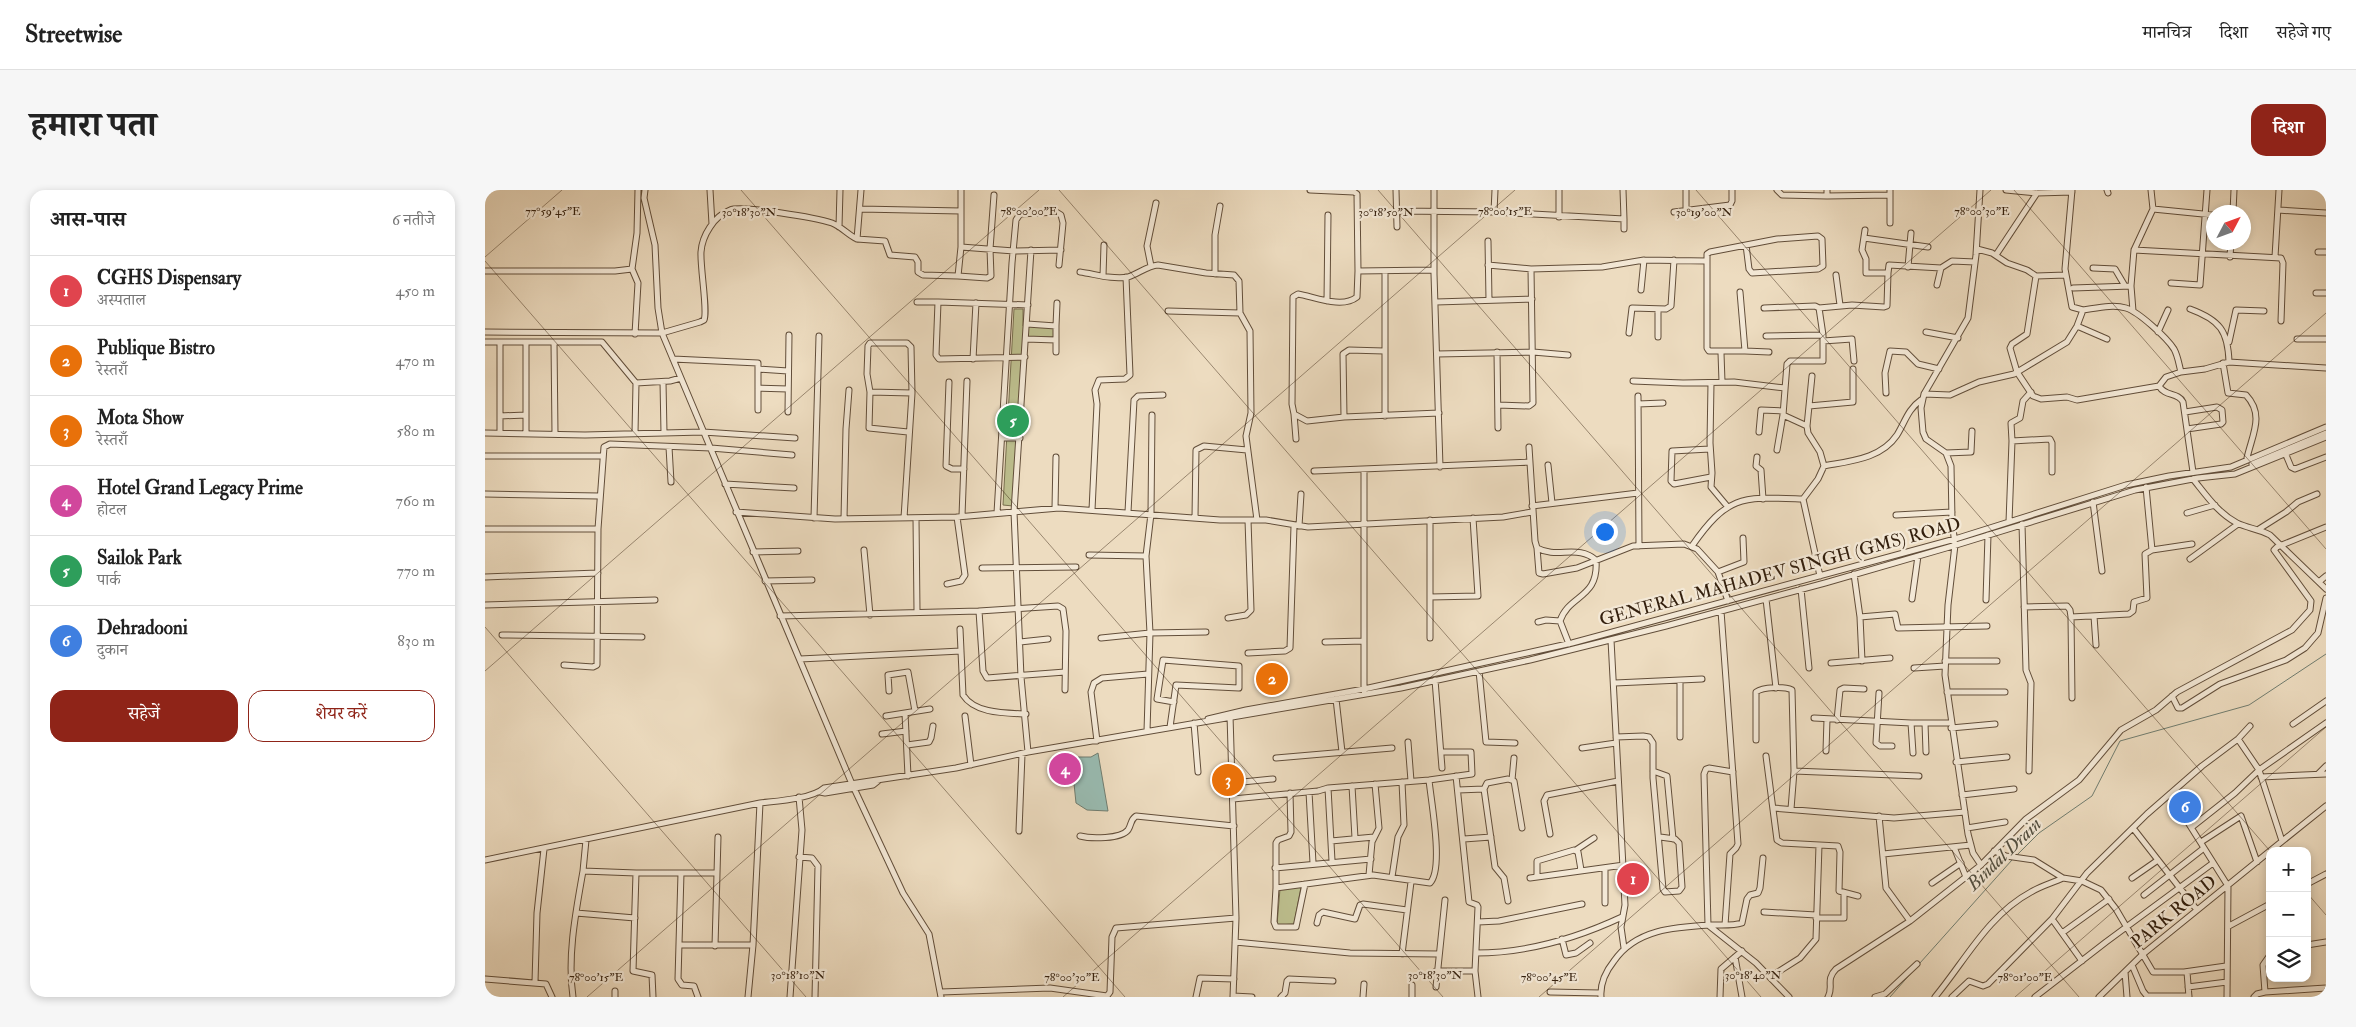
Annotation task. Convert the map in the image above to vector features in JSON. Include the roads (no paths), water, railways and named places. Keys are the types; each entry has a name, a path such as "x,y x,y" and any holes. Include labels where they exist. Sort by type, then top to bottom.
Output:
{"street":[{"path":"635,334 638,283 632,269 637,233 638,190"},
{"path":"645,190 644,198 655,245 658,308 662,333 853,786 903,893 929,934 941,994 1050,988 1084,995 1107,996 1110,992 1112,937 1116,928 1236,918"},
{"path":"710,190 712,224"},
{"path":"839,227 840,190"},
{"path":"857,239 861,190"},
{"path":"958,276 961,247 961,190"},
{"path":"1296,439 1292,404 1293,297 1298,294 1327,300 1349,301 1357,297 1357,194 1354,192 1310,190"},
{"path":"1396,190 1397,227"},
{"path":"1435,190 1440,466"},
{"path":"1494,212 1495,190"},
{"path":"1559,190 1559,217"},
{"path":"1623,190 1625,229"},
{"path":"1686,190 1686,211"},
{"path":"1674,212 1730,205 1732,201 1731,190"},
{"path":"1777,190 1782,195 1890,192 1890,222"},
{"path":"1824,466 1862,458 1883,450 1895,437 1912,408 1921,400 1958,338 1968,318 1971,305 1977,249 1980,190"},
{"path":"2006,190 2037,193 2072,191 2065,252 2066,275 2072,307 2083,310 2104,306 2126,308 2133,311 2158,332 2174,349 2181,372"},
{"path":"2133,311 2128,286 2133,250 2153,209 2151,190"},
{"path":"2171,283 2200,285 2207,190"},
{"path":"2233,205 2234,190"},
{"path":"2275,258 2279,190"},
{"path":"1996,255 2037,193"},
{"path":"485,332 662,333 700,322 705,318 702,244 712,224 728,210 737,209 800,216 839,227 857,239 883,240 887,243 890,255 915,257 920,274 990,277 994,195"},
{"path":"1151,266 1147,246 1156,203"},
{"path":"1215,274 1215,235 1220,206"},
{"path":"859,209 961,211"},
{"path":"2153,209 2205,215"},
{"path":"2278,210 2326,213"},
{"path":"1398,211 1494,212 1624,219"},
{"path":"997,513 1016,220 1020,214 1056,212 1062,219 1059,265"},
{"path":"1327,300 1328,215"},
{"path":"1865,230 1862,250 1866,259 1866,273 1888,273"},
{"path":"1908,267 1911,233"},
{"path":"1746,245 1749,269 1752,273 1819,269 1823,266 1822,241 1820,237 1777,239 1746,245 1710,252 1707,254 1707,348 1711,352 1721,353 1769,352"},
{"path":"1864,238 1928,247"},
{"path":"1488,241 1489,300"},
{"path":"1103,276 1105,245"},
{"path":"961,247 1014,251 1061,250"},
{"path":"1977,249 1996,255 2036,276 2066,275"},
{"path":"1019,831 1026,714 1021,676 1014,512 1031,250"},
{"path":"2133,250 2230,257 2281,258 2283,263 2281,321"},
{"path":"2230,250 2230,257"},
{"path":"2318,252 2326,252"},
{"path":"1488,264 1531,268 1602,267 1644,260 1706,261"},
{"path":"1641,290 1644,260"},
{"path":"1629,333 1632,308 1666,309 1671,306 1674,260"},
{"path":"1764,308 1810,305 1819,308 1840,305 1887,307 1889,265 1941,268 1952,261 1975,262"},
{"path":"1080,272 1116,278 1126,277 1151,266 1158,265 1234,275 1237,278 1241,286 1240,312 1250,331 1251,413 1246,432 1257,520"},
{"path":"1498,405 1529,406 1533,403 1531,268"},
{"path":"1937,285 1941,268"},
{"path":"2093,268 2115,269 2128,286"},
{"path":"485,271 615,271 632,269"},
{"path":"1358,271 1435,270"},
{"path":"1385,272 1385,416"},
{"path":"1835,275 1840,305"},
{"path":"2036,276 2027,334 2012,344 2010,348 2017,372 2037,398 2077,400 2159,386 2166,377 2181,372 2205,369 2226,362 2326,368"},
{"path":"1092,510 1097,404 1095,390 1099,380 1125,379 1129,375 1126,277"},
{"path":"2073,288 2128,286"},
{"path":"1740,292 1745,351"},
{"path":"2316,293 2326,293"},
{"path":"1436,302 1531,299"},
{"path":"917,302 1028,305"},
{"path":"938,302 937,357 940,359 973,360 1025,357"},
{"path":"973,360 976,303"},
{"path":"1056,352 1057,303"},
{"path":"1657,337 1658,308"},
{"path":"1777,450 1788,362 1823,361 1823,338 1819,308"},
{"path":"2190,309 2211,317 2229,342"},
{"path":"1924,394 1950,395 1979,382 2017,372 2067,342 2077,326 2083,310"},
{"path":"2158,332 2168,310"},
{"path":"2247,458 2256,428 2257,414 2255,407 2245,395 2228,393 2226,362 2236,310 2264,312"},
{"path":"1169,311 1240,312"},
{"path":"1027,324 1056,326"},
{"path":"2077,326 2107,339"},
{"path":"1926,332 1958,338"},
{"path":"788,412 789,335"},
{"path":"814,518 819,336"},
{"path":"1767,336 1852,339 1854,361"},
{"path":"1026,339 1056,340"},
{"path":"2297,339 2326,339"},
{"path":"485,342 605,343 637,383 635,433"},
{"path":"555,342 555,434"},
{"path":"904,518 908,432 912,393 912,350 911,345 907,343 873,342 869,344 867,374 869,428 908,432"},
{"path":"500,343 500,433"},
{"path":"526,343 526,434"},
{"path":"1344,417 1343,354 1349,350 1384,351"},
{"path":"1886,393 1885,373 1890,351 1906,352 1918,364 1939,370"},
{"path":"1497,352 1498,428"},
{"path":"1437,354 1533,352 1568,355"},
{"path":"1721,353 1722,382"},
{"path":"673,359 758,363 757,410"},
{"path":"758,369 788,371"},
{"path":"1809,406 1853,402 1853,369"},
{"path":"1812,376 1807,426 1820,452 1824,466 1818,479 1803,499 1820,576"},
{"path":"637,383 663,382 681,378"},
{"path":"947,584 961,581 965,575 960,517 964,469 967,381"},
{"path":"1633,381 1722,382 1785,388"},
{"path":"663,382 664,433"},
{"path":"949,382 946,466 952,469 964,469"},
{"path":"1711,383 1711,487 1727,506"},
{"path":"2159,386 2164,392 2181,398 2185,412 2193,476 2215,505 2238,524 2259,529 2270,535 2326,589"},
{"path":"758,388 788,389"},
{"path":"844,519 849,390"},
{"path":"869,392 912,393"},
{"path":"2009,522 2011,423 2020,418 2023,401 2031,392"},
{"path":"1128,512 1134,400 1138,396 1163,395"},
{"path":"1638,396 1639,546"},
{"path":"1921,400 1923,432 1927,439 1946,453 1951,466 1955,542 1945,664 1947,692 1967,828 1971,845 1981,865"},
{"path":"1638,404 1663,403"},
{"path":"2185,412 2217,407 2222,410 2223,422 2221,424 2187,429"},
{"path":"1759,432 1761,410 1783,413 1807,426"},
{"path":"1294,414 1307,421 1344,417 1439,413"},
{"path":"500,416 526,415"},
{"path":"1147,731 1150,633 1146,556 1151,514 1152,415"},
{"path":"2232,469 2326,425"},
{"name":"GENERAL MAHADEV SINGH (GMS) ROAD","path":"2225,471 2247,458 2326,425"},
{"path":"1946,453 1971,452 1972,431"},
{"path":"485,433 703,432 795,438"},
{"path":"2225,471 2326,433"},
{"name":"GENERAL MAHADEV SINGH (GMS) ROAD","path":"485,860 760,803 820,792 825,793 872,780 878,781 971,765 1025,753 1364,692 1569,644 1820,576 1955,542 2009,522 2126,485 2225,471 2247,470 2326,437"},
{"path":"1003,438 1020,438"},
{"path":"2012,441 2050,439 2052,443 2052,472"},
{"path":"564,665 596,666 599,496 604,447 610,444 711,448 792,455"},
{"path":"1195,518 1196,450 1204,446 1247,450"},
{"path":"669,447 671,482"},
{"path":"1529,447 1532,509 1539,573 1577,568 1624,549 1639,546 1676,544 1692,546 1718,572 1728,601"},
{"path":"1710,449 1672,451 1671,481 1674,484 1711,477"},
{"path":"2286,455 2291,467 2295,469 2326,457"},
{"path":"485,456 602,456"},
{"path":"1055,457 1055,508"},
{"path":"1757,457 1756,466 1761,470 1763,499"},
{"path":"1315,470 1530,462"},
{"path":"1548,465 1552,503"},
{"path":"1364,469 1364,692"},
{"path":"1252,997 1233,996 1236,918 1230,715 1336,699 1364,692 1435,680 1611,640 1855,574 1918,556 1955,542 1988,535 2093,502 2193,476"},
{"path":"725,484 794,488"},
{"path":"2146,488 2151,550"},
{"path":"736,512 844,519 960,517 1055,508 1195,518 1257,520 1297,526 1364,525 1503,517 1552,503 1638,493"},
{"path":"485,494 599,496"},
{"path":"1248,653 1285,651 1289,648 1297,526 1301,494"},
{"path":"2259,529 2287,512 2297,502 2317,494"},
{"path":"1692,546 1709,523 1727,506 1740,501 1803,499"},
{"path":"2093,502 2102,571"},
{"path":"2187,513 2215,505"},
{"path":"1896,515 1952,512"},
{"path":"916,518 917,611"},
{"path":"1430,597 1478,596 1473,518"},
{"path":"1228,618 1246,615 1251,610 1248,520"},
{"path":"1430,520 1430,638"},
{"path":"2022,524 2026,670 2031,683 2029,771"},
{"path":"2190,560 2238,524"},
{"path":"1828,997 1830,994 1829,980 1837,969 1910,921 1967,877 2026,819 2079,780 2121,730 2156,710 2172,696 2284,635 2306,616 2312,606 2311,602 2275,553 2275,548 2326,527"},
{"path":"485,529 598,529"},
{"path":"1986,600 1988,535"},
{"path":"1718,572 1744,562 1743,538"},
{"path":"2071,618 2129,614 2133,611 2135,602 2147,598 2145,554 2151,550 2192,544"},
{"path":"1537,548 1550,553 1576,550 1590,554 1597,560 1594,584 1567,610 1560,621"},
{"path":"864,550 870,615"},
{"path":"753,552 798,551"},
{"path":"1089,555 1146,556"},
{"path":"1912,599 1918,556"},
{"path":"982,568 1076,567"},
{"path":"485,577 597,574"},
{"path":"1855,574 1860,617 1862,661"},
{"path":"2319,582 2326,576"},
{"path":"765,581 812,580"},
{"path":"1801,589 1809,668"},
{"path":"2172,696 2180,708 2220,684 2294,656 2305,648 2318,633 2326,598"},
{"path":"1766,599 1776,688"},
{"path":"485,606 655,600"},
{"path":"780,616 870,615 917,611 979,611 1058,606 1063,609 1066,630 1065,690"},
{"path":"2024,607 2067,606 2070,610 2072,698"},
{"path":"979,611 983,676 990,678 1065,672"},
{"path":"1721,611 1738,844 1730,854 1725,925"},
{"path":"1860,617 1895,614 1898,628 1987,626"},
{"path":"2094,616 2096,644"},
{"path":"1538,622 1545,620 1560,621"},
{"path":"1560,621 1569,644"},
{"path":"960,629 963,696 966,700 994,711 1026,714"},
{"path":"1101,638 1150,633 1206,632"},
{"path":"502,635 642,637"},
{"path":"1020,642 1048,639"},
{"path":"1611,640 1615,683 1616,743 1624,865 1625,905 1621,927 1624,948"},
{"path":"1325,642 1364,641"},
{"path":"800,660 961,651"},
{"path":"1831,663 1890,658"},
{"path":"1171,727 1174,702 1176,684 1239,688 1239,666 1163,660 1157,699 1174,702"},
{"path":"1914,668 1997,661"},
{"path":"1479,671 1486,742 1515,742"},
{"path":"889,691 888,675 908,672 915,711"},
{"path":"1097,741 1091,692 1094,682 1102,678 1148,674"},
{"path":"1615,683 1702,679"},
{"path":"1435,680 1442,768"},
{"path":"1679,681 1681,737"},
{"path":"1756,740 1756,692 1776,688 1792,690 1793,771 1791,809"},
{"path":"1837,720 1839,690 1843,688 1863,689"},
{"path":"1947,692 2005,692"},
{"path":"1879,693 1876,745 1892,746"},
{"path":"1336,699 1342,752"},
{"path":"2293,724 2326,701"},
{"path":"886,716 930,709"},
{"path":"905,713 908,776"},
{"path":"965,716 971,765"},
{"path":"1814,718 1951,725 1995,724"},
{"path":"1826,750 1827,719"},
{"path":"1194,723 1198,772"},
{"path":"1911,723 1913,752"},
{"path":"1925,723 1926,752"},
{"path":"2192,827 2235,793 2259,770 2326,723"},
{"path":"907,745 929,742 933,726"},
{"path":"1952,997 1969,981 1986,986 2052,919 2082,881 2133,828 2170,794 2238,739 2250,726"},
{"path":"882,734 906,731"},
{"path":"1616,737 1643,736 1651,739 1663,889 1665,892 1679,891 1682,887 1679,843 1673,838 1660,837"},
{"path":"2238,739 2259,770 2281,841"},
{"path":"1408,742 1411,781"},
{"path":"1581,748 1616,743"},
{"path":"1276,758 1392,748"},
{"path":"1233,798 1290,794 1328,788 1429,780 1472,774 1471,752 1441,752"},
{"path":"1764,912 1844,918 1843,894 1839,889 1839,848 1834,844 1779,842 1775,835 1766,756"},
{"path":"1956,762 2007,757"},
{"path":"1514,758 1512,780 1515,786 1522,828"},
{"path":"2318,774 2326,766"},
{"path":"1708,925 1704,774 1706,769 1709,768 1733,772"},
{"path":"1653,771 1667,776 1673,838"},
{"path":"1793,771 1919,776"},
{"path":"2261,777 2326,774"},
{"path":"1456,776 1469,902 1477,906 1475,971 1478,997"},
{"path":"1233,783 1273,779"},
{"path":"1275,888 1369,875 1430,883 1435,875 1436,853 1429,780"},
{"path":"1508,901 1504,878 1495,867 1484,789 1487,783 1512,780"},
{"path":"1550,834 1544,801 1547,795 1618,781"},
{"path":"1392,877 1399,837 1404,824 1402,782"},
{"path":"1369,875 1374,837 1379,828 1375,784"},
{"path":"1352,786 1355,838"},
{"path":"1328,788 1332,861"},
{"path":"1458,790 1484,789"},
{"path":"1962,795 2014,789"},
{"path":"1309,792 1313,863"},
{"path":"1290,794 1291,832 1289,836 1277,842 1275,925 1278,928 1295,928 1297,925 1305,884"},
{"path":"2170,794 2228,886 2227,997"},
{"path":"790,997 802,830 799,797"},
{"path":"747,997 753,944 760,803"},
{"path":"1773,808 1894,818 1965,812"},
{"name":"PARK ROAD","path":"2274,847 2325,809"},
{"path":"1080,836 1097,839 1123,833 1129,828 1131,820 1136,816 1234,826"},
{"path":"1879,816 1886,888 1910,921"},
{"path":"2201,842 2241,816 2257,862"},
{"path":"1967,828 2005,822"},
{"path":"2133,828 2197,910"},
{"path":"715,946 718,836"},
{"path":"1331,840 1374,837"},
{"path":"1464,839 1491,837"},
{"path":"1537,876 1537,861 1576,850 1594,838"},
{"path":"573,997 571,967 586,840"},
{"path":"1770,977 1800,958 1815,944 1817,935 1819,844"},
{"path":"1883,854 1971,845"},
{"path":"1954,847 1967,877"},
{"path":"2145,895 2204,848"},
{"path":"535,982 537,913 543,849"},
{"path":"1576,850 1581,870"},
{"path":"1994,851 2012,857 2030,858 2041,862 2063,878 2082,881 2101,890 2127,927 2153,972 2187,972 2226,966"},
{"name":"PARK ROAD","path":"2099,997 2143,954 2266,854"},
{"path":"799,857 812,858 818,866 815,997"},
{"path":"1550,992 1600,995 1611,965 1624,948 1649,934 1665,929 1740,924 1743,922 1747,899 1750,895 1758,893 1760,888 1763,858"},
{"path":"1275,868 1332,861 1371,859"},
{"path":"2132,878 2158,860"},
{"path":"1933,883 1961,863"},
{"path":"2035,997 2213,863"},
{"path":"1530,878 1624,865"},
{"path":"1605,869 1605,903"},
{"path":"583,871 636,873 717,872"},
{"path":"636,873 633,972 652,975 653,997"},
{"path":"681,873 679,983 685,986 694,986 698,997"},
{"path":"2311,882 2326,874"},
{"path":"1935,997 1967,952 1999,916 2031,892 2063,878"},
{"path":"1402,954 1411,882"},
{"path":"1843,894 1857,896"},
{"path":"2062,933 2109,899"},
{"path":"1436,987 1436,971 1445,900"},
{"path":"1317,923 1319,914 1323,912 1355,918 1360,905 1363,904 1407,910"},
{"path":"1478,922 1499,921 1583,904"},
{"path":"2229,926 2266,906"},
{"path":"576,913 635,918"},
{"path":"1476,953 1511,951 1562,939 1594,930 1622,917"},
{"path":"2052,919 2082,961"},
{"path":"1708,925 1742,951 1789,997"},
{"path":"1562,939 1566,955 1576,953 1590,943"},
{"path":"1235,942 1350,953 1439,954"},
{"path":"2311,944 2326,942"},
{"path":"680,945 753,944"},
{"path":"1720,997 1721,969 1742,951"},
{"path":"1735,957 1742,997"},
{"path":"2265,992 2263,965 2266,961"},
{"path":"1875,997 1885,994 1917,964"},
{"path":"2132,965 2147,996 2189,996 2187,972"},
{"path":"1436,971 1475,971"},
{"path":"2125,972 2127,997"},
{"path":"1196,997 1200,978 1234,979"},
{"path":"1281,997 1285,993 1289,978 1333,981"},
{"path":"485,979 547,984 552,997"},
{"path":"2188,988 2227,982"},
{"path":"1363,984 1363,997"},
{"path":"1411,997 1412,985"},
{"path":"2255,997 2257,994 2265,992 2326,988"}],"water":[{"path":"1098,753 1108,811 1087,810 1076,803 1072,764 1078,757 1091,757"}],"waterway":[{"name":"Bindal Drain","path":"2017,855 2039,833 2092,796 2120,741 2249,705 2326,654"},
{"name":"Bindal Drain","path":"1920,963 2012,860"},
{"name":"Bindal Drain","path":"1890,997 1912,972"}],"place":[{"name":"Sailok Park","path":"1013,421"},
{"name":"Publique Bistro","path":"1272,679"},
{"name":"Hotel Grand Legacy Prime","path":"1065,769"},
{"name":"Mota Show","path":"1228,780"},
{"name":"Dehradooni","path":"2185,807"},
{"name":"CGHS Dispensary","path":"1633,879"}]}
